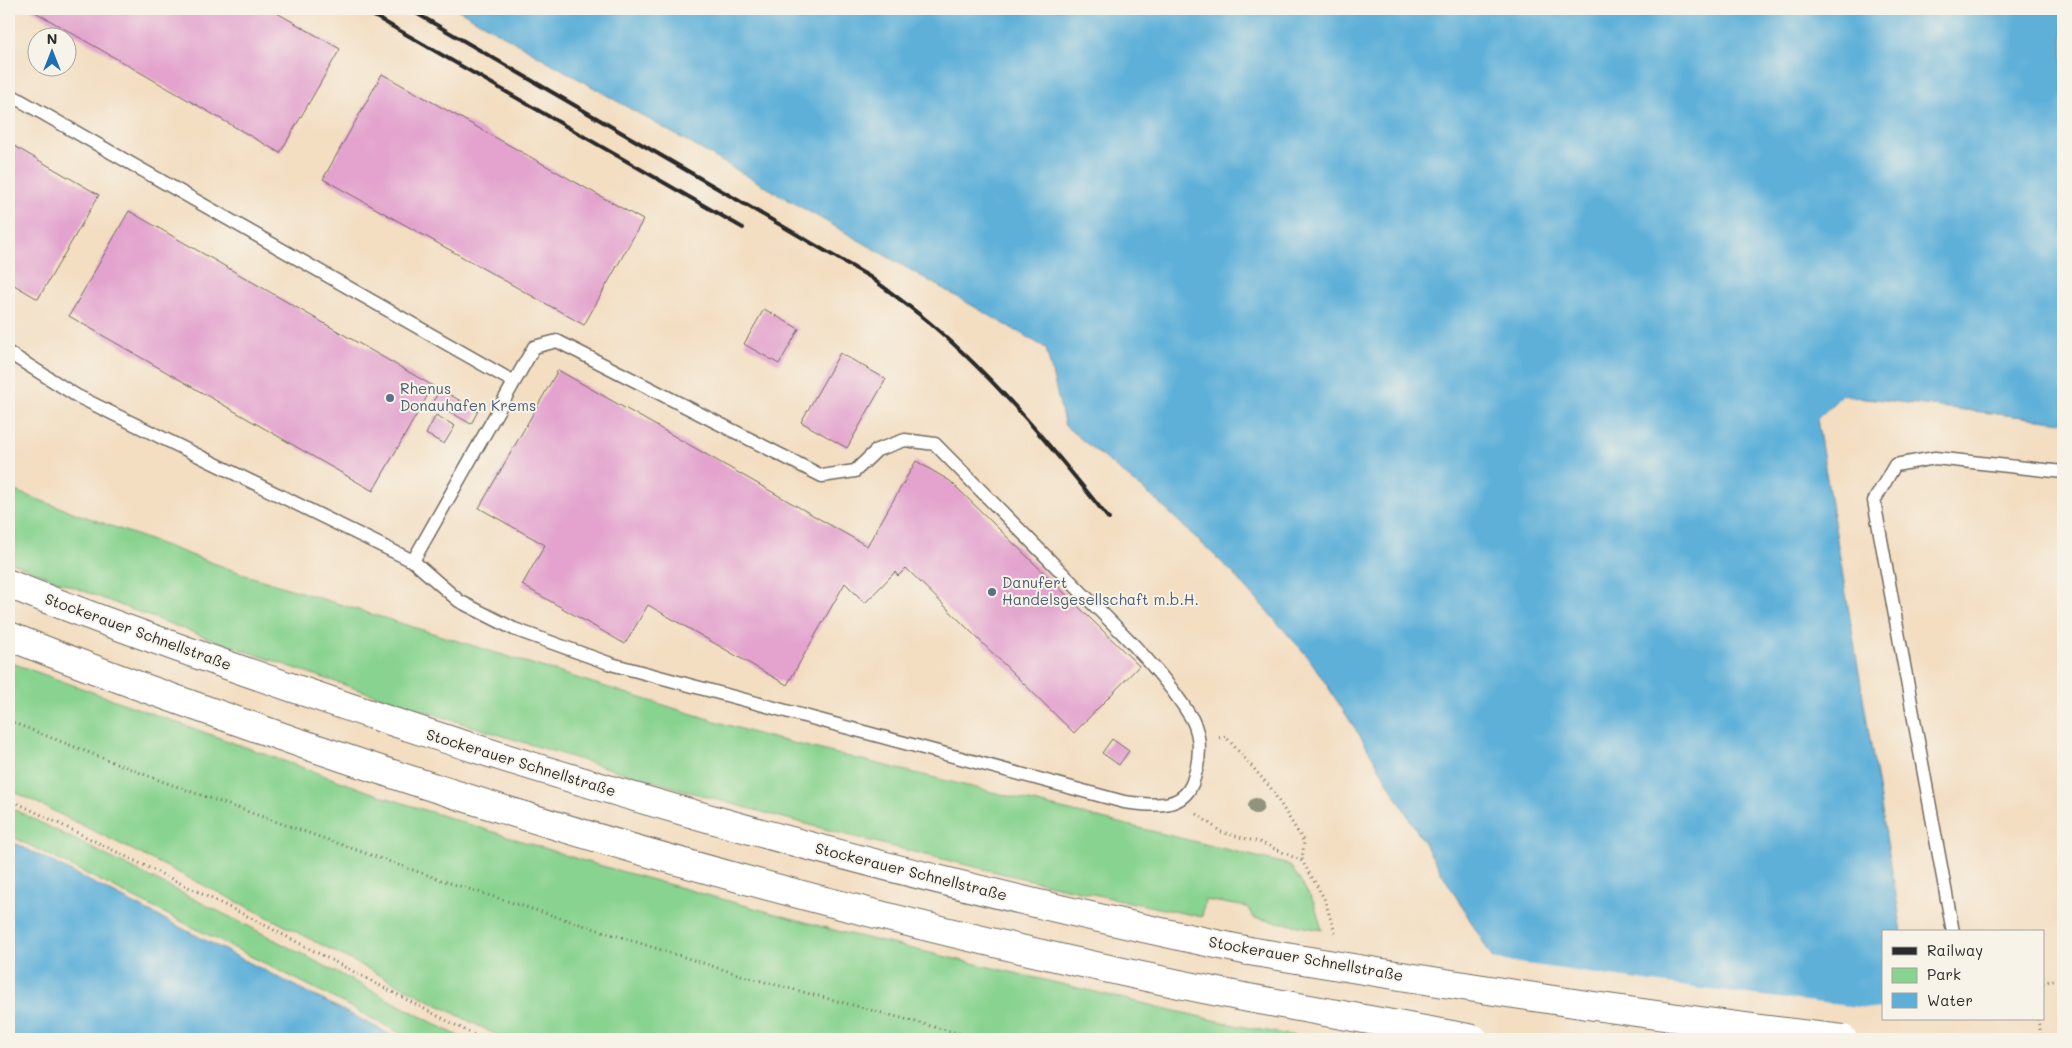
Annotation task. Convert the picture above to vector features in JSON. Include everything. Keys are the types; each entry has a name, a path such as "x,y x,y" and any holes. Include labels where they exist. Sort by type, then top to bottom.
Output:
{"highway":[{"name":"Stockerauer Schnellstraße","path":"9,584 214,661 369,715 604,790 859,860 1122,924 1249,951 1501,994 1698,1022 1843,1039"},
{"path":"9,636 204,710 389,773 591,836 846,906 1109,970 1243,997 1474,1039"}],"lane":[{"path":"9,94 514,382"},
{"path":"9,353 78,396 413,561 459,601 514,629 612,664 1124,802 1158,806 1178,801 1192,784 1198,763 1199,740 1192,720 1146,658 935,444 905,440 877,450 855,471 822,476 557,341 534,347 413,561"},
{"path":"1953,930 1874,501 1895,465 1935,458 2063,472"}],"path":[{"path":"9,721 170,784 450,883 750,978 980,1039"},
{"path":"1178,801 1221,832 1262,843 1302,861 1304,842 1270,787 1226,737 1199,740"},
{"path":"9,799 253,919 482,1039"},
{"path":"2044,983 2063,977"},
{"path":"2038,1020 2042,1039"}],"green space":[{"path":"9,489 249,576 760,735 1290,865 1314,903 1322,930 1254,918 1247,907 1205,900 1202,917 1020,878 929,856 749,809 570,757 302,671 125,607 9,561"},
{"path":"9,662 381,796 584,861 841,932 1239,1026 1313,1039 504,1039 256,911 9,789"},
{"path":"9,807 250,927 464,1039 411,1039 316,989 9,835"}],"water":[{"path":"457,9 2063,9 2063,422 1842,395 1817,419 1902,930 1882,930 1882,1019 1541,1039 1362,739 1309,658 1232,572 1156,500 1065,426 1046,348"},
{"path":"9,840 399,1039 9,1039"}],"pier":[{"path":"1490,959 1702,989 1882,1010 1882,1020 1920,1020 1925,1039 1538,1039"}],"building":[{"path":"30,9 270,9 340,49 280,153 78,37 78,28 63,28"},
{"path":"382,74 643,220 584,325 323,179"},
{"path":"9,143 99,195 38,299 9,282"},
{"path":"129,211 433,386 373,491 69,316"},
{"path":"764,309 799,329 779,364 744,344"},
{"path":"840,353 886,379 847,448 801,422"},
{"path":"558,370 867,546 916,461 950,481 1139,666 1074,733 906,568 898,576 895,572 865,603 845,583 787,685 648,605 625,644 522,585 545,545 479,508"},
{"path":"440,389 478,411 471,424 433,402"},
{"path":"436,415 455,426 444,444 426,434"},
{"path":"1112,739 1129,751 1119,765 1102,753"}],"railway":[{"path":"362,9 743,228"},
{"path":"409,9 870,277 931,324 979,369 1046,442 1109,519"}],"place":[{"name":"Rhenus Donauhafen Krems","path":"390,398"},
{"name":"Danufert Handelsgesellschaft m.b.H.","path":"992,592"}]}
